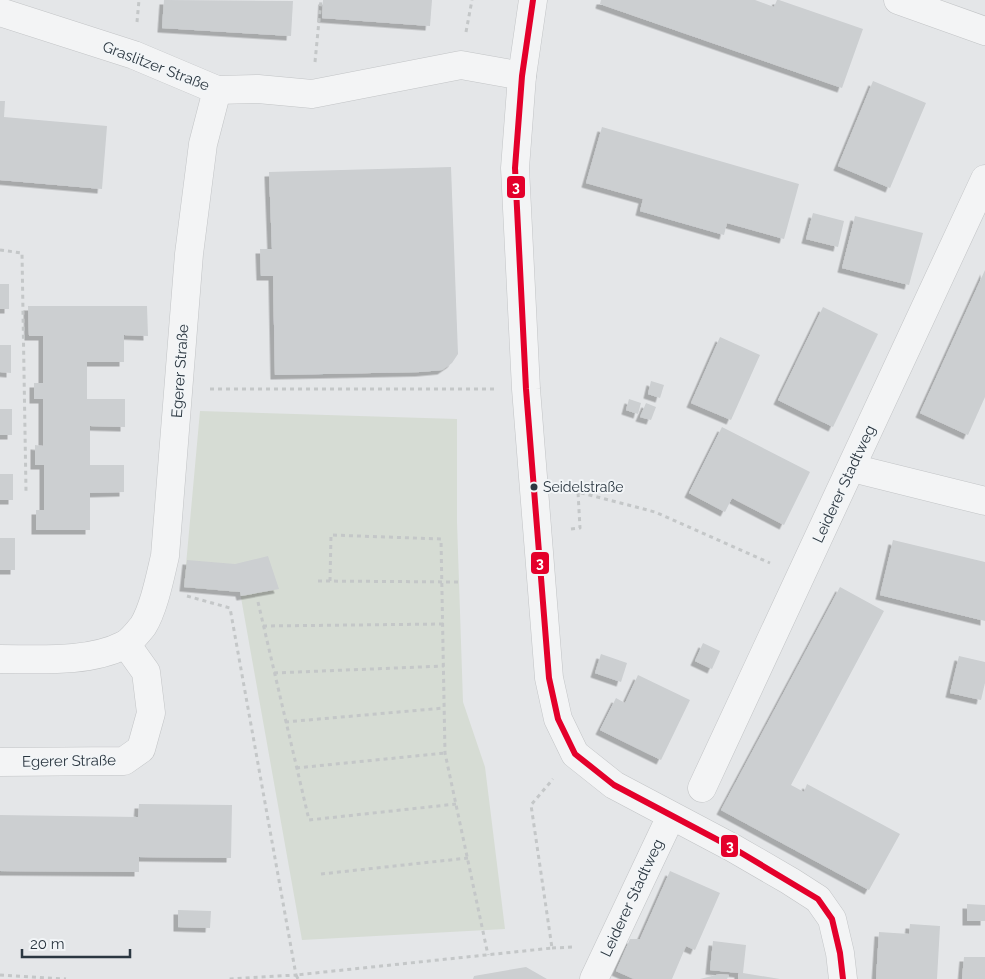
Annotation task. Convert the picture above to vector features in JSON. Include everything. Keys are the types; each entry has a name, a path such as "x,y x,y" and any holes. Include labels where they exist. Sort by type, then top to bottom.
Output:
{"street":[{"path":"533,0 522,76 515,168 526,390 549,678 558,719 575,754 614,785 766,867 818,899 832,919 840,953 843,979"},
{"path":"898,0 985,31"},
{"name":"Graslitzer Straße","path":"0,12 134,55 217,90 258,89 312,94 461,65 522,76"},
{"name":"Egerer Straße","path":"0,659 91,656 126,644 143,626 158,588 165,556 189,254 202,154 217,90"},
{"name":"Leiderer Stadtweg","path":"702,788 985,179"},
{"path":"852,468 985,501"},
{"name":"Egerer Straße","path":"0,762 124,761 141,749 151,713 146,672 126,644"},
{"name":"Leiderer Stadtweg","path":"594,979 678,820"}],"path":[{"path":"312,94 321,0"},
{"path":"0,250 22,253 26,491"},
{"path":"179,389 526,390"},
{"path":"538,532 580,528 578,492 656,512 800,576"},
{"path":"330,581 331,535 441,539 445,753 488,955"},
{"path":"318,581 459,582"},
{"path":"158,588 230,608 297,977"},
{"path":"258,602 309,820 456,804"},
{"path":"263,626 443,624"},
{"path":"274,673 444,666"},
{"path":"285,722 444,708"},
{"path":"296,768 445,753"},
{"path":"228,979 297,977 552,948 531,805 575,754"},
{"path":"321,874 468,858"},
{"path":"0,974 66,979"}],"shaded area":[{"path":"200,411 457,419 457,522 463,702 485,767 505,929 302,940 240,592 184,587"}],"building":[{"path":"164,0 293,1 291,36 162,28"},
{"path":"323,0 432,0 430,26 322,18"},
{"path":"601,0 755,0 774,7 777,0 779,0 863,29 842,88 600,4"},
{"path":"873,81 926,103 890,188 838,166"},
{"path":"0,101 5,101 4,117 107,126 102,189 0,180"},
{"path":"602,127 799,184 784,239 727,223 724,235 640,211 643,199 586,183"},
{"path":"451,167 458,354 452,363 442,370 420,372 275,375 273,276 261,276 260,249 272,249 269,172"},
{"path":"813,213 844,221 838,247 806,239"},
{"path":"855,216 923,233 909,285 842,268"},
{"path":"985,270 985,397 968,435 920,413"},
{"path":"0,284 9,284 9,309 0,309"},
{"path":"28,306 147,306 148,336 124,335 124,362 87,362 87,399 125,399 125,427 90,426 90,465 124,465 124,492 90,493 90,530 36,530 36,510 44,510 44,465 35,465 35,445 43,446 43,399 34,399 34,383 43,383 43,336 29,336"},
{"path":"823,307 878,334 833,427 778,400"},
{"path":"720,337 760,355 731,420 691,403"},
{"path":"0,345 11,345 11,373 0,372"},
{"path":"651,381 664,385 660,398 648,394"},
{"path":"629,399 641,403 638,414 626,410"},
{"path":"646,403 656,407 651,420 640,417"},
{"path":"0,409 12,409 12,435 0,435"},
{"path":"722,427 810,472 784,525 732,498 725,512 689,493"},
{"path":"0,474 13,474 13,500 0,500"},
{"path":"0,538 15,538 15,570 0,570"},
{"path":"893,540 985,562 985,621 880,595"},
{"path":"268,556 279,589 241,596 240,592 184,587 187,560 235,564"},
{"path":"840,587 884,611 791,785 804,792 807,784 900,834 869,890 721,810"},
{"path":"703,643 720,651 712,669 695,661"},
{"path":"601,654 627,663 621,682 595,673"},
{"path":"959,656 985,662 985,683 981,700 950,693"},
{"path":"638,675 690,700 661,760 600,730 616,698 625,703"},
{"path":"139,804 232,805 231,858 139,857 139,872 0,871 0,815 138,817"},
{"path":"670,871 720,893 695,950 686,946 672,979 634,979 616,971 630,939 640,939"},
{"path":"967,904 985,905 985,921 967,921"},
{"path":"178,910 211,911 210,928 178,927"},
{"path":"910,924 940,926 937,979 876,979 879,932 909,934"},
{"path":"713,941 746,945 743,973 780,979 738,979 739,973 710,970"},
{"path":"964,957 985,957 985,979 962,979"},
{"path":"526,967 547,979 473,979 474,976"},
{"path":"720,974 729,975 727,979 700,979"}],"transit line":[{"name":"3","path":"533,0 522,76 515,168 526,389 549,678 558,719 575,754 614,785 733,848 818,899 832,919 840,953 843,979"}],"place":[{"name":"Seidelstraße","path":"534,487"}]}
